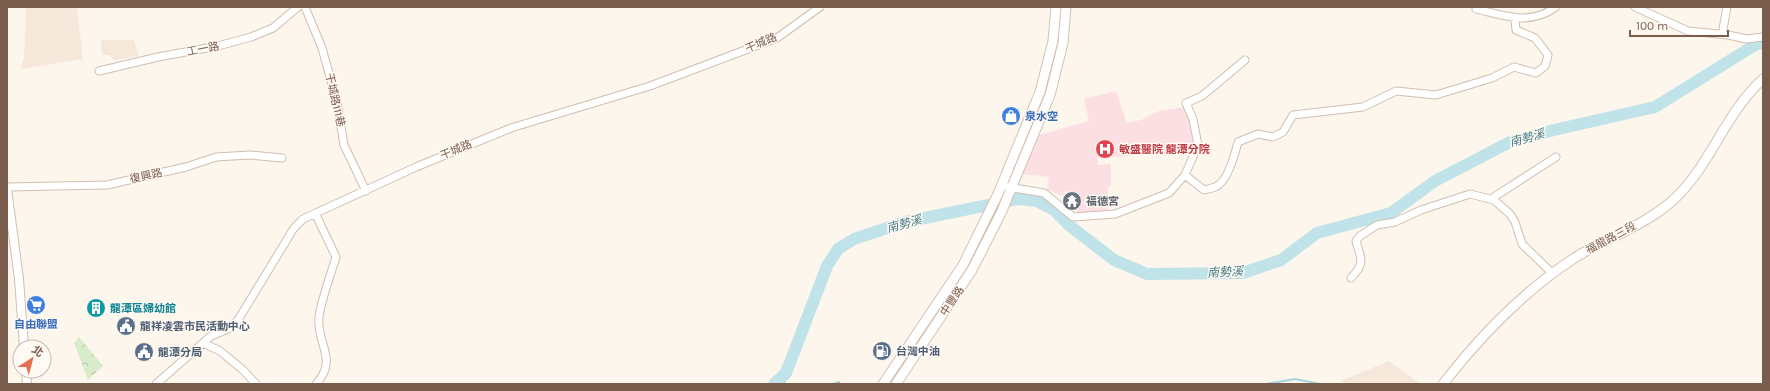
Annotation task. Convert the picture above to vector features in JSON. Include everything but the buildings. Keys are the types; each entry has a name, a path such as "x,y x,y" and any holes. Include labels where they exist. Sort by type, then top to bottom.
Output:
{"main road":[{"path":"1002,185 1040,92 1053,41 1056,7"},
{"path":"1010,191 1050,95 1063,43 1066,7"},
{"name":"福龍路三段","path":"1443,384 1515,305 1552,273 1578,256 1659,212 1670,203 1692,180 1745,97 1763,79"},
{"name":"中豐路","path":"883,384 963,265 1002,185"},
{"name":"中豐路","path":"896,384 972,270 1010,191"},
{"path":"897,363 906,368"}],"street":[{"name":"工一路","path":"99,71 218,46 251,37 274,28 298,7"},
{"name":"干城路111巷","path":"305,7 322,48 337,102 344,145 366,191"},
{"name":"干城路","path":"156,384 203,342 211,336 228,329 238,320 299,222 315,213 416,167 511,128 650,86 777,38 820,7"},
{"path":"1476,9 1515,19 1527,19 1539,16 1556,7"},
{"path":"1635,7 1688,30 1747,39 1763,36"},
{"path":"1723,29 1727,7"},
{"path":"1185,176 1204,190 1217,186 1224,178 1238,142 1258,134 1273,137 1283,132 1294,115 1362,107 1396,91 1436,95 1492,78 1514,67 1536,73 1545,66 1548,55 1535,38 1516,30 1515,19"},
{"path":"1002,185 1010,191 1044,193 1073,217 1115,214 1169,193 1185,176 1198,145 1193,119 1186,103 1202,96 1245,60"},
{"name":"復興路","path":"7,188 107,185 186,167 216,157 250,155 282,158"},
{"path":"1494,200 1494,197 1556,158"},
{"path":"7,188 19,279 23,339"},
{"path":"1351,278 1360,269 1362,260 1356,240 1360,236 1377,226 1395,222 1420,210 1470,194 1494,200 1513,218 1522,244 1552,273"},
{"path":"315,213 336,257 319,317 327,363 320,380 316,384"},
{"path":"203,342 220,351 243,370 256,384"}],"shaded area":[{"path":"26,7 77,7 83,59 21,69 24,56"},
{"path":"101,40 134,40 139,56 114,60 109,55 102,55"},
{"name":"敏盛醫院 龍潭分院","path":"1116,91 1127,123 1141,120 1159,111 1185,107 1195,143 1178,144 1179,153 1097,158 1098,165 1111,164 1111,186 1108,187 1108,212 1078,214 1076,202 1079,197 1065,190 1063,196 1047,190 1049,177 1021,174 1039,135 1089,121 1084,99"},
{"path":"1389,361 1421,384 1346,384 1341,381"}],"green space":[{"path":"79,337 103,366 88,380 74,343"}],"water":[{"name":"泉水空","path":"1019,109 1009,126 1004,113"}],"waterway":[{"name":"南勢溪","path":"774,384 786,373 827,266 838,249 854,239 905,222 1018,199 1037,201 1054,210 1070,226 1114,260 1147,274 1243,273 1281,260 1317,233 1391,213 1435,181 1510,142 1554,130 1655,107 1755,45 1763,43"},
{"path":"780,379 786,384"},
{"path":"1266,384 1295,379 1320,384"},
{"path":"833,384 839,382 840,384"}],"place":[{"name":"泉水空","path":"1011,116"},
{"name":"敏盛醫院 龍潭分院","path":"1105,149"},
{"name":"福德宮","path":"1072,201"},
{"name":"自由聯盟","path":"36,305"},
{"name":"龍潭區婦幼館","path":"96,308"},
{"name":"龍祥凌雲市民活動中心","path":"126,326"},
{"name":"台灣中油","path":"882,351"},
{"name":"龍潭分局","path":"144,352"}]}
